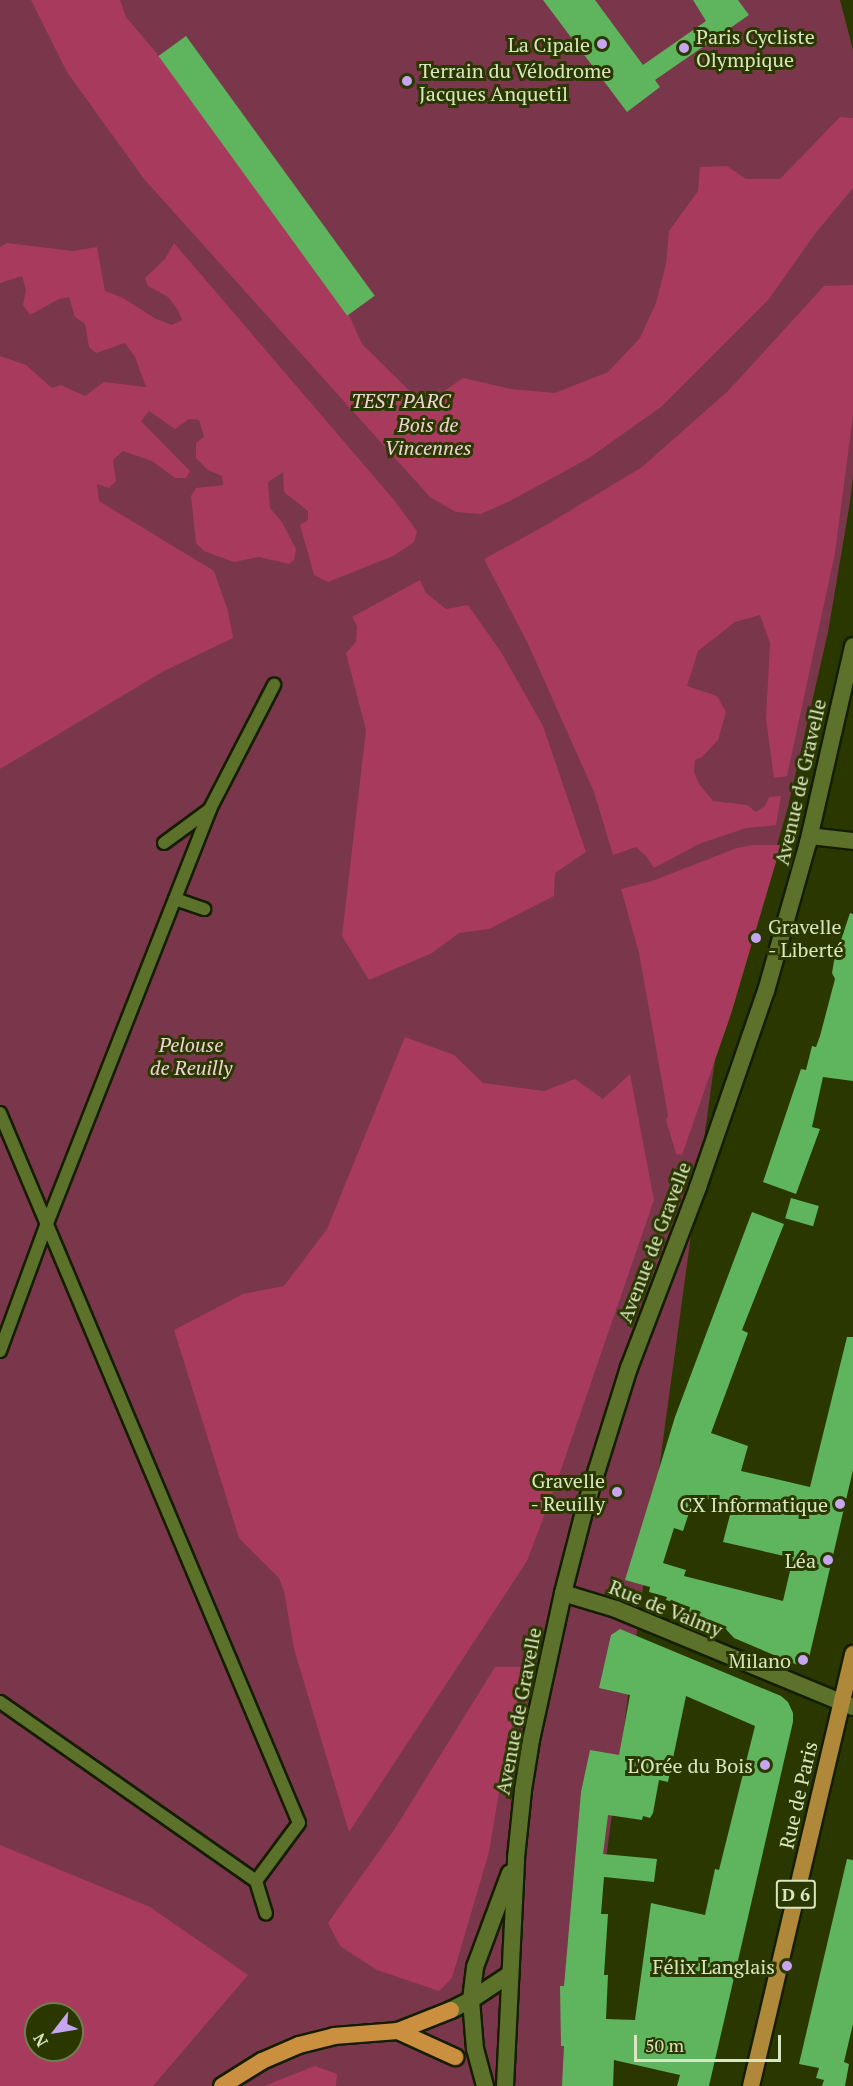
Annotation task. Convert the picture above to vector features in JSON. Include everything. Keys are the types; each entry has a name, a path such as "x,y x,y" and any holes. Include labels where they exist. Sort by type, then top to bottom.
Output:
{"highway":[{"path":"222,2086 262,2061 299,2045 334,2036 398,2031 451,2010"},
{"path":"398,2031 455,2057"}],"main road":[{"name":"Rue de Paris","path":"751,2086 847,1704 853,1654"}],"street":[{"name":"Avenue de Gravelle","path":"505,2086 516,1858 531,1740 563,1593 585,1508 629,1368 698,1187 766,991 810,836 853,646"},
{"path":"0,1351 46,1226 210,809 274,685"},
{"path":"164,843 210,809"},
{"path":"810,836 853,841"},
{"path":"175,898 204,909"},
{"path":"0,1113 300,1823 256,1881"},
{"name":"Rue de Valmy","path":"563,1593 616,1609 847,1704"},
{"path":"0,1702 256,1881 266,1914"},
{"name":"Avenue de Gravelle","path":"485,2086 471,2026 475,1967 516,1858"},
{"path":"451,2010 471,2000 510,1974"},
{"path":"455,2057 480,2068"}],"green space":[{"name":"Bois de Vincennes","path":"0,0 840,0 853,50 853,476 850,502 828,632 788,807 715,1059 575,2086 0,2086"},
{"name":"TEST PARC","path":"31,0 120,0 126,17 159,56 349,315 362,344 424,405 463,378 511,389 555,393 608,372 640,338 656,303 666,264 669,231 698,191 700,167 727,166 746,179 780,179 840,117 853,118 853,188 814,235 769,299 661,407 589,458 510,501 481,514 456,512 430,497 144,179 67,72"},
{"path":"7,243 73,251 97,247 105,291 123,298 156,319 172,325 182,320 178,310 168,297 148,286 145,278 165,259 174,243 394,500 417,531 414,542 393,556 328,582 314,575 300,525 308,520 308,511 284,492 283,472 268,482 270,508 282,522 296,549 294,560 289,564 259,557 234,562 204,551 196,543 191,496 196,488 223,485 222,476 208,470 196,458 196,443 204,437 199,420 189,419 175,429 149,411 141,421 190,471 186,478 175,478 152,461 123,451 113,460 116,481 109,488 97,484 99,501 214,571 228,611 233,638 164,671 0,769 0,356 26,365 52,388 61,385 85,396 104,382 146,387 135,357 125,343 96,353 89,347 85,324 75,317 69,297 59,299 30,315 23,305 26,290 22,276 0,283 0,247"},
{"path":"853,285 853,415 835,553 787,776 774,778 766,719 770,643 760,615 735,622 698,651 687,686 717,696 726,712 718,740 702,757 695,760 694,772 699,784 713,801 747,805 756,812 765,806 769,797 781,796 776,825 746,828 699,844 654,868 636,847 613,855 594,792 528,644 484,559 548,524 642,467 728,391 824,286"},
{"path":"420,580 426,593 446,609 468,605 501,652 543,726 586,852 555,873 554,896 489,929 459,933 432,953 369,980 342,936 366,730 346,653 356,642 357,626 352,617"},
{"path":"754,845 781,845 731,1014 682,1155 676,1154 666,1120 668,1115 639,953 621,889 652,881 737,848"},
{"path":"405,1037 454,1055 483,1083 544,1091 575,1079 603,1099 630,1074 654,1200 555,1487 527,1561 349,1832 294,1649 284,1591 279,1578 239,1538 174,1330 243,1294 284,1286 327,1229"},
{"path":"495,1667 525,1667 504,1763 489,1852 452,1978 439,1991 377,1970 340,1946 328,1923 394,1830"},
{"path":"0,1845 150,1907 248,1975 153,2086 0,2086"},
{"path":"315,2066 337,2074 336,2086 264,2086"}],"building":[{"name":"La Cipale","path":"543,0 595,0 643,65 706,21 693,0 738,0 749,15 655,80 660,87 627,112"},
{"path":"186,36 375,296 347,316 158,56"},
{"path":"850,913 853,914 853,1081 823,1077 812,1127 820,1129 796,1194 763,1182 801,1069 806,1070 812,1046 816,1047 820,1036 835,979 832,973 834,961"},
{"path":"791,1198 819,1206 813,1226 785,1218"},
{"path":"752,1212 784,1224 742,1330 748,1333 711,1433 748,1446 741,1471 810,1487 847,1337 853,1337 853,1470 808,1662 800,1666 734,1638 722,1625 688,1616 690,1607 649,1592 650,1587 625,1580 675,1417","holes":["695,1495 732,1507 723,1542 793,1558 783,1601 684,1576 686,1570 663,1563 674,1528 683,1531"]},
{"path":"620,1629 781,1696 788,1702 793,1713 793,1722 709,2086 677,2086 680,2075 614,2060 613,2086 562,2086 564,2046 561,2046 560,1986 564,1986 581,1792 590,1750 619,1755 630,1695 599,1688 611,1635","holes":["686,1696 755,1726 719,1870 715,1869 705,1915 651,1903 635,2020 606,2019 608,1975 604,1975 608,1914 601,1914 604,1877 654,1882 657,1859 603,1854 608,1815 642,1820 643,1816 650,1818 659,1780 668,1782"]},
{"path":"847,1859 853,1860 853,2024 844,2062 849,2064 845,2086 822,2086 824,2080 816,2078 819,2068 799,2064"}],"place":[{"name":"La Cipale","path":"602,44"},
{"name":"Paris Cycliste Olympique","path":"684,48"},
{"name":"Terrain du Vélodrome Jacques Anquetil","path":"407,81"},
{"name":"Gravelle - Liberté","path":"756,938"},
{"name":"Gravelle - Reuilly","path":"617,1492"},
{"name":"CX Informatique","path":"840,1504"},
{"name":"Léa","path":"828,1560"},
{"name":"Milano","path":"803,1660"},
{"name":"L'Orée du Bois","path":"765,1765"},
{"name":"Félix Langlais","path":"787,1966"}],"park label":[{"name":"Pelouse de Reuilly","path":"191,1056"}]}
